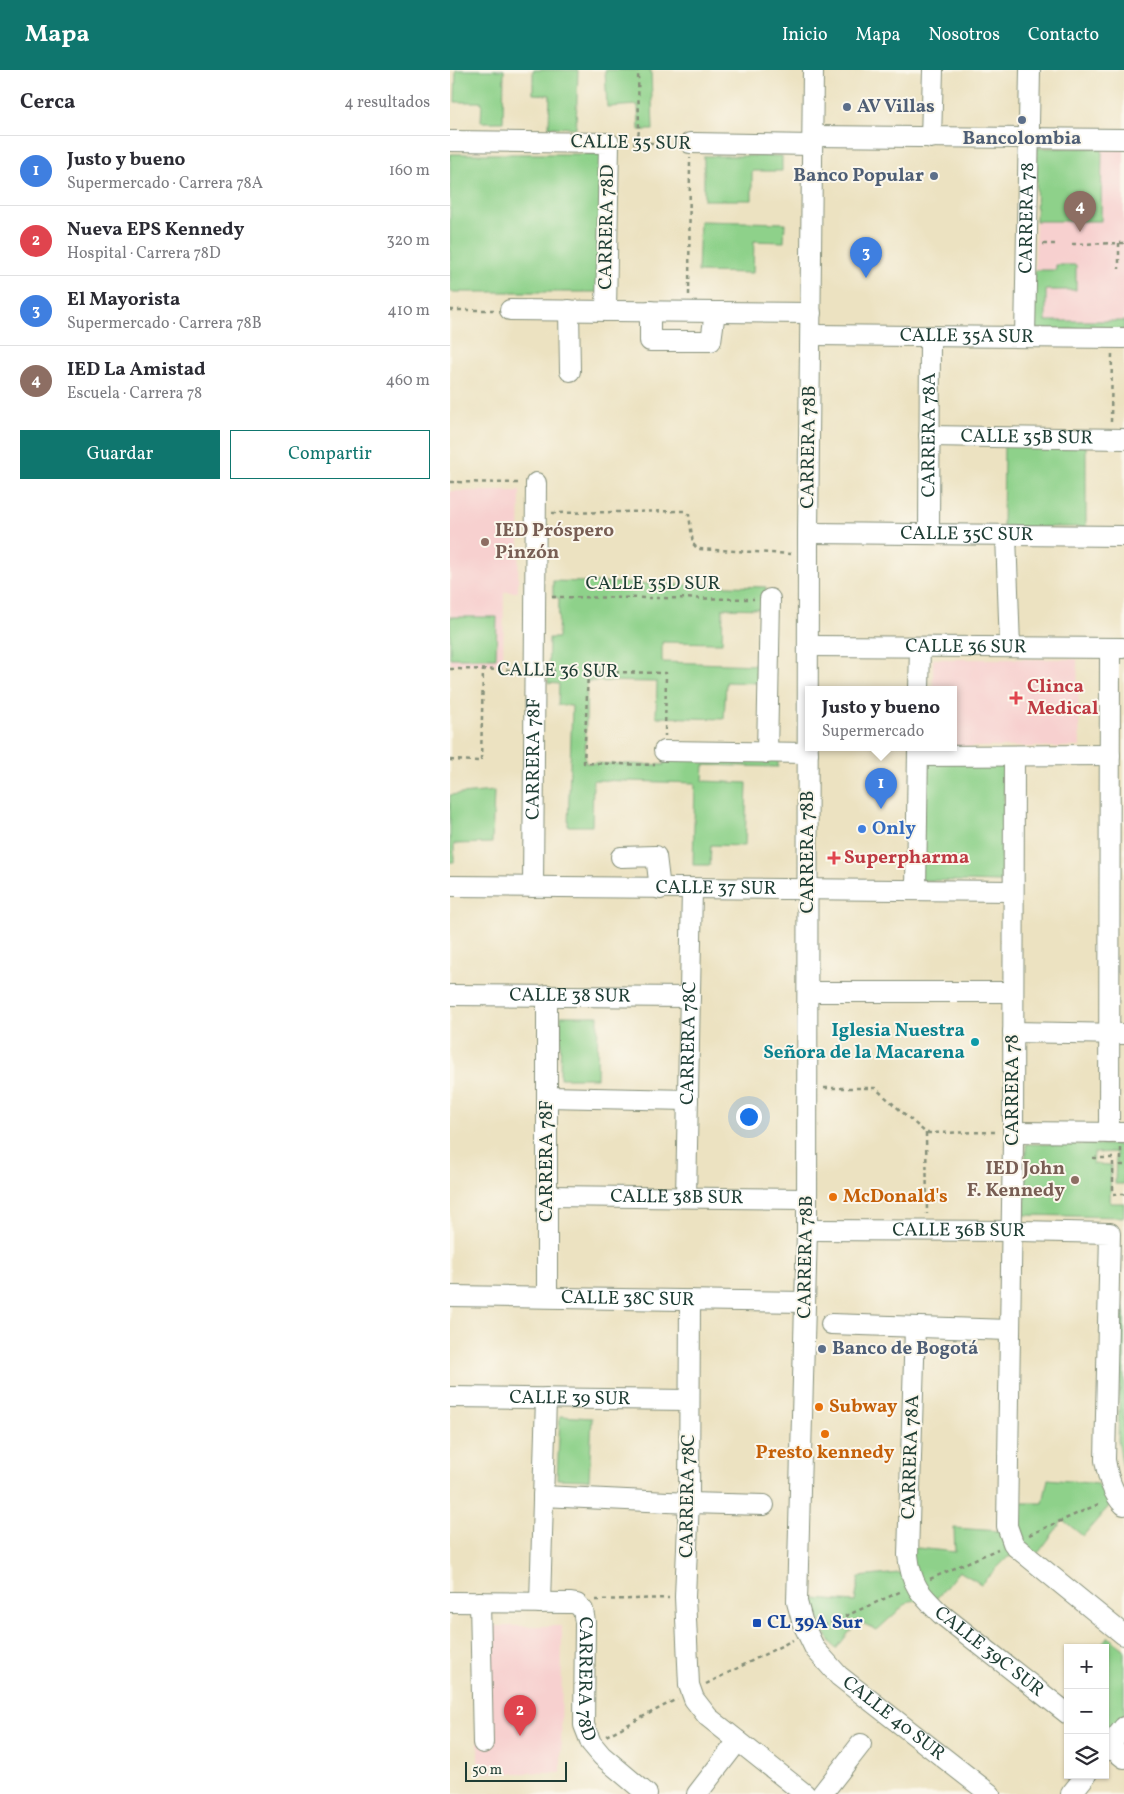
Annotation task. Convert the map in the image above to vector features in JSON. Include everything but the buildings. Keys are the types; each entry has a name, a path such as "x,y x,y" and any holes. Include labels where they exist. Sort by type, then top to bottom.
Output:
{"street":[{"name":"CARRERA 78B","path":"808,686 813,70"},
{"path":"931,138 933,70"},
{"name":"CARRERA 78","path":"1025,337 1030,70"},
{"name":"CALLE 35 SUR","path":"690,144 931,138 1124,139"},
{"name":"CALLE 35 SUR","path":"450,141 609,142"},
{"name":"CARRERA 78D","path":"606,311 609,142"},
{"path":"510,310 811,313"},
{"path":"569,310 570,371"},
{"path":"650,311 650,341 711,341 714,312"},
{"name":"CALLE 35A SUR","path":"810,335 1118,338"},
{"name":"CARRERA 78A","path":"929,534 930,336"},
{"name":"CALLE 35B SUR","path":"929,436 1117,439"},
{"name":"CARRERA 78F","path":"533,887 536,483"},
{"name":"CALLE 35C SUR","path":"808,533 1124,536"},
{"path":"1006,535 1010,647"},
{"path":"767,753 770,599"},
{"name":"CALLE 36 SUR","path":"808,646 1117,648"},
{"path":"919,686 920,647"},
{"path":"1013,1132 1118,1136 1110,755 1117,648"},
{"path":"916,890 918,752 1014,756 1110,755"},
{"name":"CARRERA 78B","path":"807,1633 799,1613 796,1590 807,1230 808,753"},
{"path":"664,758 808,753"},
{"name":"CARRERA 78","path":"1012,1542 1007,1526 1006,1514 1013,1132 1014,756"},
{"path":"622,857 656,856 660,888"},
{"name":"CALLE 37 SUR","path":"450,886 1014,891"},
{"name":"CARRERA 78C","path":"686,1197 692,889"},
{"path":"808,992 1013,992"},
{"name":"CALLE 38 SUR","path":"450,995 690,997"},
{"name":"CARRERA 78F","path":"547,996 547,1297"},
{"path":"1013,1032 1116,1034"},
{"path":"547,1097 688,1100"},
{"name":"CALLE 38B SUR","path":"547,1196 807,1198"},
{"name":"CALLE 36B SUR","path":"807,1230 1110,1233 1105,1460 1109,1480 1120,1501"},
{"name":"CALLE 38C SUR","path":"450,1296 805,1302"},
{"name":"CARRERA 78C","path":"690,1300 689,1504 685,1597 688,1674 691,1692 698,1706 708,1717 738,1741"},
{"path":"831,1324 1010,1330"},
{"name":"CARRERA 78A","path":"915,1327 908,1555 909,1572 915,1586"},
{"name":"CALLE 39 SUR","path":"450,1397 689,1400"},
{"path":"540,1603 546,1398"},
{"path":"543,1496 689,1504 764,1505"},
{"path":"1012,1542 1026,1556 1124,1635"},
{"name":"CALLE 39C SUR","path":"915,1586 924,1598 941,1614 1064,1711"},
{"path":"450,1602 571,1603 581,1608"},
{"path":"480,1602 483,1743"},
{"name":"CARRERA 78D","path":"581,1608 584,1610 585,1622 583,1716 587,1735 595,1749 647,1794"},
{"name":"CALLE 40 SUR","path":"807,1633 815,1650 839,1676 990,1794"},
{"path":"1111,1749 1124,1727"},
{"path":"697,1794 738,1741 805,1794"},
{"path":"822,1794 861,1744"},
{"path":"1071,1794 1083,1779"}],"path":[{"path":"637,143 639,130 638,70"},
{"name":"CALLE 35 SUR","path":"609,142 690,144"},
{"path":"689,312 690,144"},
{"path":"1072,244 1124,243"},
{"path":"1119,244 1119,268"},
{"path":"450,310 510,310"},
{"path":"1117,439 1118,338"},
{"path":"450,482 536,483"},
{"path":"536,513 684,511 689,515 693,544 698,549 791,554"},
{"name":"CALLE 35D SUR","path":"535,599 552,597 770,599"},
{"name":"CALLE 36 SUR","path":"450,669 666,673 664,758"},
{"path":"450,760 481,761 483,670"},
{"path":"588,672 584,763 664,758"},
{"path":"818,1088 874,1088 926,1133 1013,1132"},
{"path":"926,1133 927,1231"},
{"path":"1118,1136 1121,1165 1124,1165"},
{"path":"1093,1158 1113,1158 1113,1194 1124,1194"},
{"path":"807,1633 1012,1542 1120,1501"},
{"path":"581,1608 596,1600 685,1597"}],"shaded area":[{"path":"1037,148 1124,148 1124,330 1034,329"},
{"name":"IED Próspero Pinzón","path":"450,491 520,491 518,592 504,592 503,664 450,664"},
{"name":"Clinca Medical","path":"933,659 1077,659 1080,747 957,747 957,686 933,686"},
{"path":"478,1626 562,1626 561,1773 478,1773"}],"green space":[{"path":"456,70 504,70 503,122 481,122 482,102 455,102"},
{"path":"533,70 578,70 576,128 549,127 550,95 533,94"},
{"path":"605,70 651,70 653,130 639,130 638,105 607,107"},
{"path":"1037,148 1102,148 1101,221 1036,221"},
{"path":"450,154 602,154 601,292 450,292"},
{"path":"704,156 782,156 782,171 752,171 752,200 704,200"},
{"path":"700,221 785,223 784,242 754,241 753,273 698,272"},
{"path":"1056,265 1076,265 1076,290 1046,290 1046,321 1124,321 1124,330 1034,329 1035,270 1056,270"},
{"path":"1004,445 1086,446 1086,527 1003,527"},
{"path":"553,581 766,587 765,609 723,608 722,643 662,642 662,662 761,665 760,683 726,682 724,719 656,717 657,682 587,681 585,763 664,765 664,751 778,754 778,767 704,765 703,781 747,783 745,846 711,845 710,865 693,865 695,783 593,780 592,826 568,826 572,706 558,705 559,684 548,683 549,638 558,638 559,598 553,597"},
{"path":"450,617 497,617 496,658 450,658"},
{"path":"925,761 1005,763 1001,882 921,880"},
{"path":"494,791 492,843 454,844 454,862 450,862 450,795"},
{"path":"561,1016 598,1016 597,1078 560,1078"},
{"name":"IED John F. Kennedy","path":"1026,1144 1124,1145 1124,1184 1115,1184 1116,1152 1094,1153 1093,1164 1111,1165 1110,1203 1124,1203 1124,1217 1025,1215"},
{"path":"1122,1308 1124,1308 1124,1475 1118,1440"},
{"path":"560,1416 592,1418 589,1480 557,1479"},
{"path":"1048,1479 1098,1484 1110,1505 1083,1536 1063,1520 1039,1552 1008,1557 981,1584 959,1571 937,1598 909,1601 877,1630 858,1621 836,1649 822,1626 814,1599 855,1602 859,1577 909,1572 908,1547 955,1552 954,1528 1000,1531 1015,1503 1043,1503"},
{"path":"1108,1637 1124,1649 1124,1714 1109,1732 1109,1644 1102,1644"}],"place":[{"name":"AV Villas","path":"847,107"},
{"name":"Bancolombia","path":"1022,120"},
{"name":"Banco Popular","path":"934,176"},
{"name":"IED La Amistad","path":"1080,232"},
{"name":"El Mayorista","path":"866,278"},
{"name":"IED Próspero Pinzón","path":"485,542"},
{"name":"Clinca Medical","path":"1016,698"},
{"name":"Justo y bueno","path":"881,809"},
{"name":"Only","path":"862,829"},
{"name":"Superpharma","path":"834,858"},
{"name":"Iglesia Nuestra Señora de la Macarena","path":"975,1042"},
{"name":"IED John F. Kennedy","path":"1075,1180"},
{"name":"McDonald's","path":"833,1197"},
{"name":"Banco de Bogotá","path":"822,1349"},
{"name":"Subway","path":"819,1407"},
{"name":"Presto kennedy","path":"825,1434"},
{"name":"CL 39A Sur","path":"757,1623"},
{"name":"Nueva EPS Kennedy","path":"520,1736"}]}
